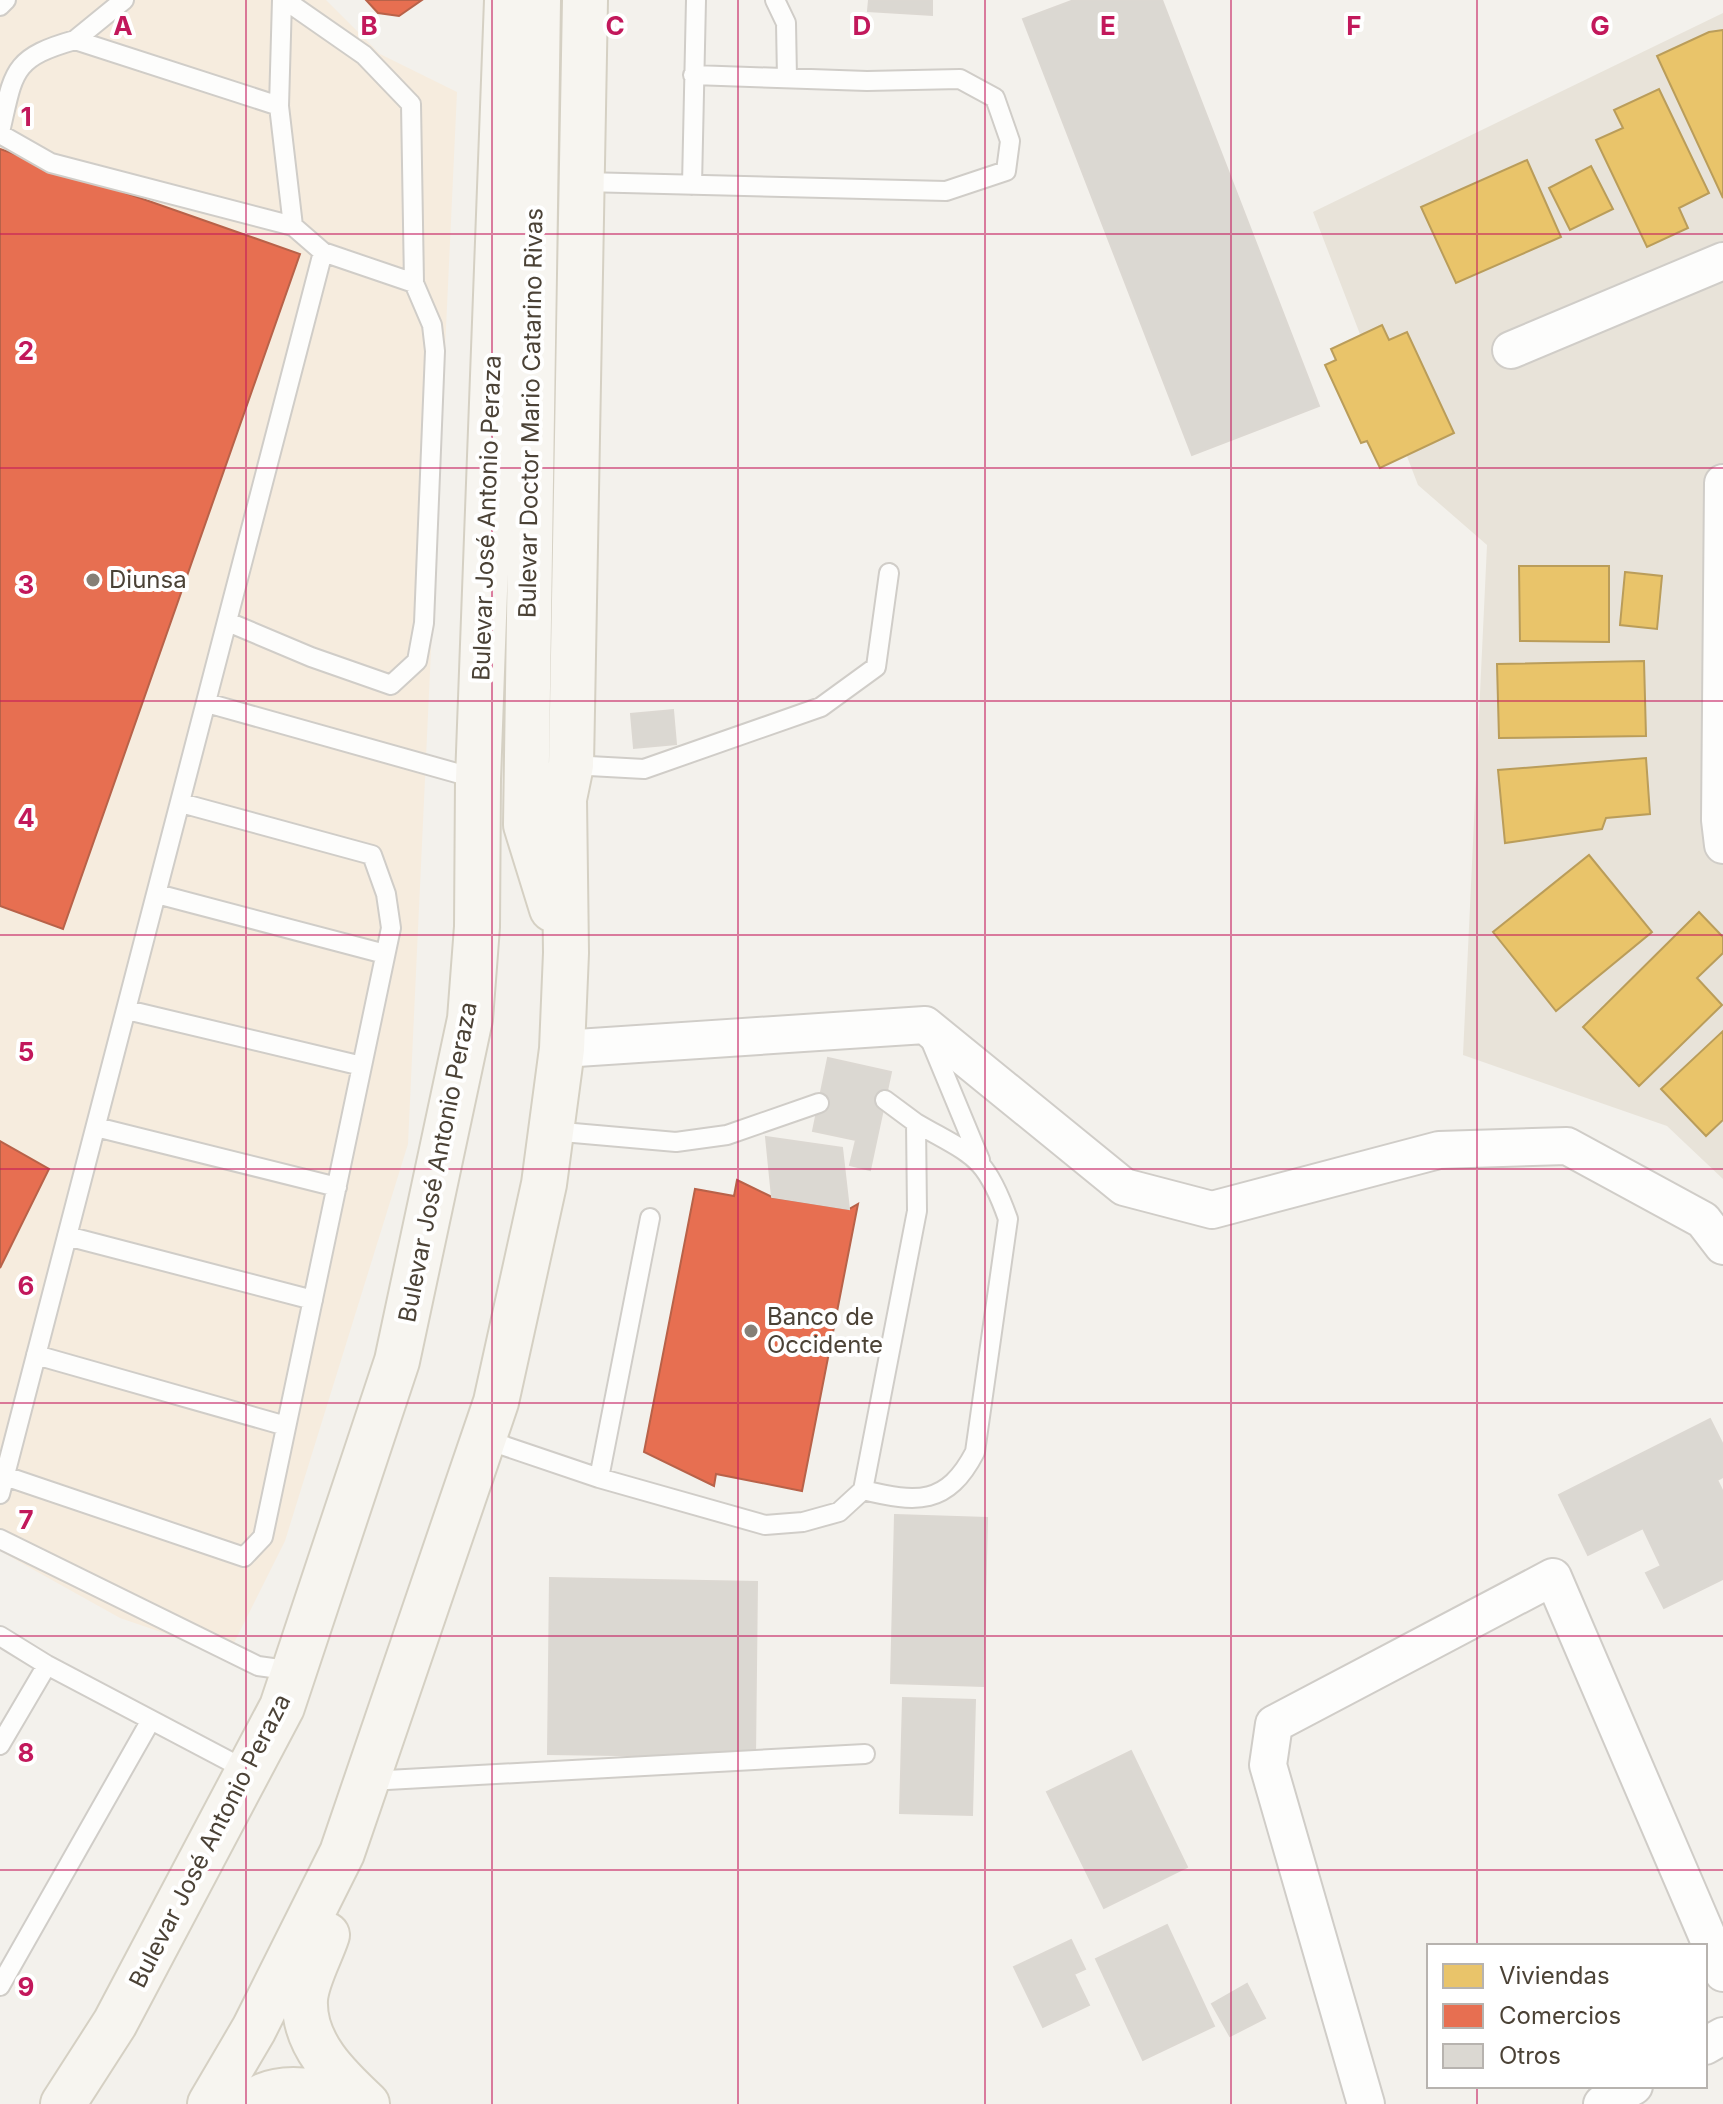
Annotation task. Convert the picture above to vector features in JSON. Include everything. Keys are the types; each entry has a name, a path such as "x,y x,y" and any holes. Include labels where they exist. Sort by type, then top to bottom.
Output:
{"main road":[{"name":"Bulevar José Antonio Peraza","path":"63,2104 115,2023 282,1707 397,1361 470,1019 477,927 478,779 507,0"},
{"name":"Bulevar Doctor Mario Catarino Rivas","path":"526,825 538,0"},
{"path":"210,2104 254,2029 342,1853 369,1781 496,1402 551,1131 562,1049 566,953 564,799 571,765 585,0"},
{"path":"526,825 566,953"},
{"path":"477,927 526,825"},
{"path":"342,1853 337,1909 305,1999 311,2032 328,2066 367,2104"},
{"path":"249,2104 286,2090 316,2091 359,2104"}],"street":[{"path":"1511,350 1723,261"},
{"path":"1723,483 1723,845"},
{"path":"562,1049 925,1025 1124,1187 1212,1210 1439,1150 1567,1146 1703,1220 1723,1246"},
{"path":"1366,2104 1268,1765 1274,1724 1553,1577 1723,1973"},
{"path":"1602,2104 1630,2088"}],"lane":[{"path":"0,6 6,0"},
{"path":"124,0 75,40 41,49 13,74 0,133 51,163 293,226 323,252 414,283"},
{"path":"283,0 279,106 293,226"},
{"path":"228,622 311,657 391,685 417,661 424,623 435,351 432,325 414,283 411,104 364,55 283,0"},
{"path":"692,185 696,0"},
{"path":"775,0 786,23 787,78"},
{"path":"75,40 279,106"},
{"path":"584,182 946,191 1006,171 1010,141 995,98 960,79 693,75"},
{"path":"181,803 372,855 386,894 391,928 263,1537 244,1557 2,1485 323,252"},
{"path":"571,765 644,769 821,707 876,667 889,573"},
{"path":"207,703 478,779"},
{"path":"157,894 385,954"},
{"path":"127,1010 362,1066"},
{"path":"863,1490 893,1498 935,1497 962,1477 975,1452 1008,1219 997,1187 980,1160 925,1025"},
{"path":"885,1100 916,1123 980,1160"},
{"path":"551,1131 676,1142 727,1135 819,1103"},
{"path":"484,1439 599,1478 765,1525 803,1522 839,1512 863,1490 917,1211 916,1123"},
{"path":"96,1127 337,1187"},
{"path":"599,1478 650,1218"},
{"path":"67,1236 313,1300"},
{"path":"36,1355 286,1426"},
{"path":"0,1539 258,1666 294,1671"},
{"path":"0,1636 47,1665 248,1771"},
{"path":"0,1745 47,1665"},
{"path":"0,1986 151,1720"},
{"path":"369,1781 865,1754"}],"shaded area":[{"path":"0,0 326,0 380,54 457,92 408,1144 285,1541 228,1655 120,1618 0,1551"},
{"path":"1723,13 1723,1179 1667,1126 1463,1055 1487,545 1418,485 1313,212"}],"building: Viviendas":[{"path":"1723,30 1723,198 1657,56 1709,32"},
{"path":"1659,89 1709,193 1679,208 1688,228 1647,247 1596,140 1623,128 1614,110"},
{"path":"1527,160 1561,237 1456,283 1421,207"},
{"path":"1591,166 1613,209 1570,230 1549,188"},
{"path":"1382,325 1389,340 1407,332 1454,433 1380,468 1367,441 1361,443 1325,365 1336,360 1331,349"},
{"path":"1519,566 1609,566 1609,642 1520,641"},
{"path":"1625,572 1662,576 1657,629 1620,625"},
{"path":"1644,661 1646,736 1499,738 1497,664"},
{"path":"1646,758 1650,814 1606,818 1602,829 1505,843 1498,770"},
{"path":"1589,855 1652,932 1556,1011 1493,932"},
{"path":"1699,912 1723,937 1723,953 1697,978 1722,1005 1639,1086 1583,1027"},
{"path":"1723,1031 1723,1120 1706,1136 1661,1089"}],"building: Comercios":[{"path":"366,0 422,0 399,16 378,13"},
{"name":"Diunsa","path":"0,149 300,254 63,929 0,906"},
{"path":"0,1141 49,1169 0,1268"},
{"name":"Banco de Occidente","path":"737,1180 772,1197 849,1209 858,1204 802,1491 716,1474 714,1486 644,1452 695,1189 734,1196"}],"building: Otros":[{"path":"869,0 932,0 932,15 868,11"},
{"path":"1074,0 1162,0 1319,406 1192,455 1023,19"},
{"path":"673,710 676,744 634,748 631,714"},
{"path":"828,1058 891,1072 870,1170 850,1165 856,1140 813,1131"},
{"path":"766,1137 842,1148 849,1209 772,1197"},
{"path":"1710,1419 1723,1445 1723,1477 1717,1480 1723,1492 1723,1579 1664,1608 1646,1573 1661,1566 1643,1528 1588,1555 1559,1495"},
{"path":"895,1515 987,1518 983,1686 891,1683"},
{"path":"550,1578 757,1582 755,1757 548,1754"},
{"path":"903,1698 975,1700 972,1815 900,1813"},
{"path":"1131,1751 1187,1867 1104,1908 1047,1792"},
{"path":"1167,1925 1214,2026 1143,2060 1096,1959"},
{"path":"1071,1940 1085,1969 1074,1974 1089,2005 1043,2027 1014,1967"},
{"path":"1247,1984 1265,2018 1230,2036 1212,2004"}],"place":[{"name":"Diunsa","path":"93,580"},
{"name":"Banco de Occidente","path":"751,1331"}]}
